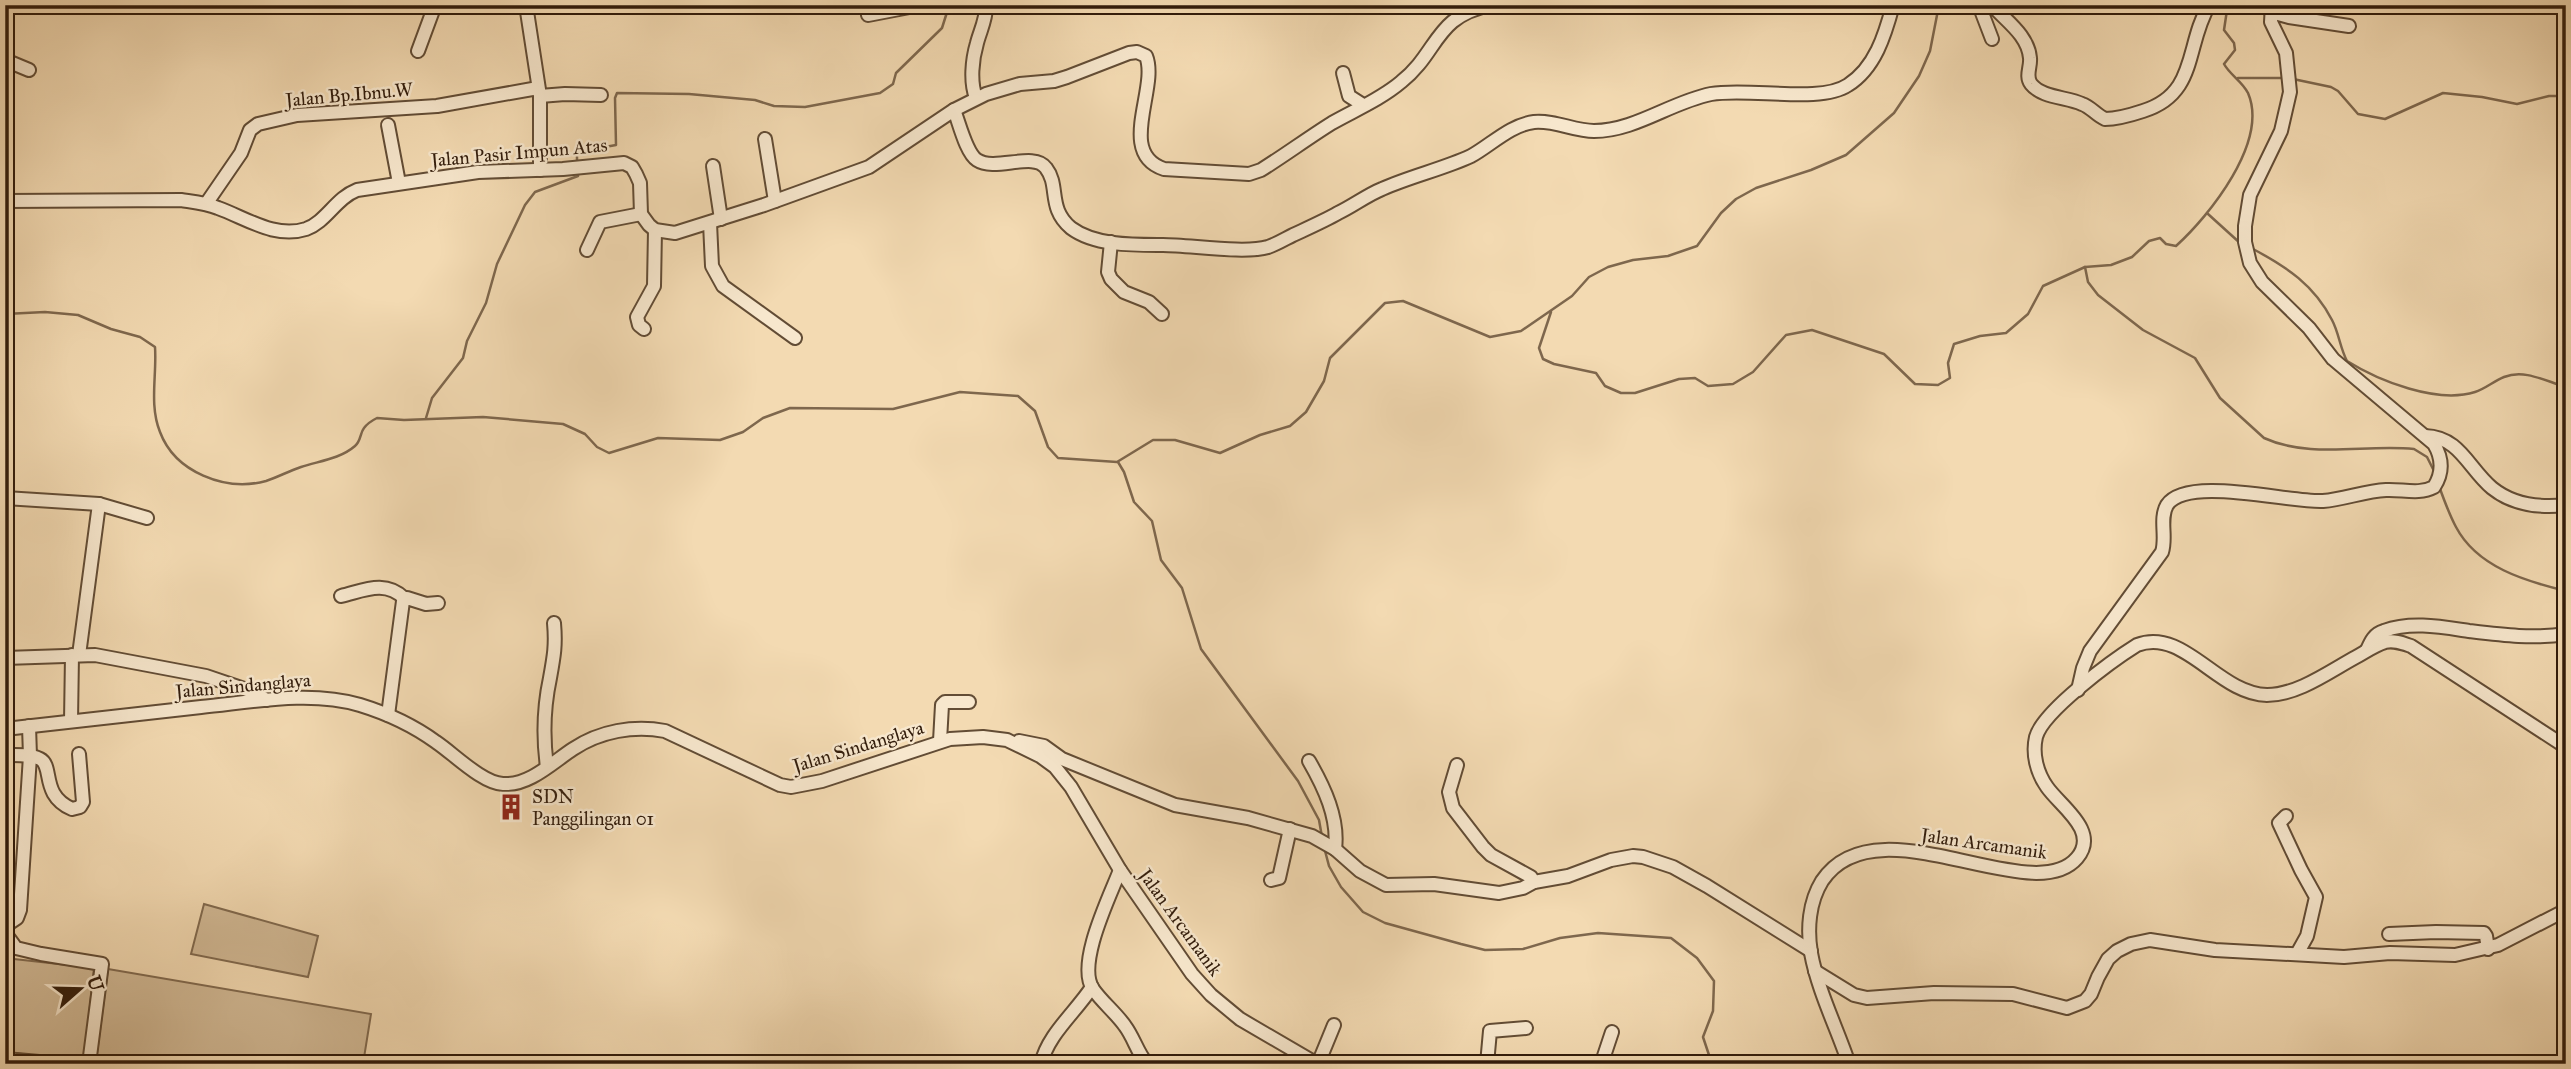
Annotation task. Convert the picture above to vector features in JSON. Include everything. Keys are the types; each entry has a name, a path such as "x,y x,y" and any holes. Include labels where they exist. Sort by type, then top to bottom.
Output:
{"street":[{"path":"418,51 435,5"},
{"path":"526,5 539,92 540,170"},
{"path":"868,15 920,5"},
{"path":"976,98 972,87 975,47 986,5"},
{"path":"587,250 600,222 641,214 655,230 675,233 716,221 869,167 976,98 1020,84 1054,81 1105,61 1138,52 1146,56 1150,66 1140,139 1155,166 1164,169 1249,174 1261,170 1401,82 1418,66 1444,30 1461,13 1491,5"},
{"path":"954,110 970,153 976,160 991,164 1038,162 1046,167 1058,211 1073,229 1087,236 1111,242 1228,249 1267,248 1340,213 1379,190 1470,156 1514,129 1534,122 1594,131 1623,126 1711,94 1753,91 1833,93 1869,67 1893,5"},
{"path":"1979,5 1992,39"},
{"path":"1992,5 2015,27 2025,44 2030,57 2028,78 2032,86 2082,104 2105,119 2140,112 2170,99 2181,85 2199,26 2209,5"},
{"path":"2271,9 2289,17 2349,26"},
{"path":"2078,690 2090,651 2162,552 2165,545 2166,506 2174,497 2192,491 2317,501 2374,491 2424,491 2437,484 2441,464 2439,452 2425,436 2333,359 2309,328 2256,275 2250,263 2245,242 2245,226 2250,195 2281,131 2290,92 2286,53 2274,31 2271,9"},
{"path":"5,61 29,70"},
{"path":"1343,73 1349,96 1363,105"},
{"name":"Jalan Bp.Ibnu.W","path":"206,204 241,153 250,130 258,124 297,115 436,106 539,92 601,95"},
{"path":"388,125 399,183"},
{"path":"765,139 775,201"},
{"name":"Jalan Pasir Impun Atas","path":"5,201 115,202 154,199 206,204 276,230 295,231 315,224 346,195 399,183 478,172 624,163 632,167 640,183 641,214"},
{"path":"713,166 716,221 712,266 723,286 795,338"},
{"path":"644,329 639,325 637,317 654,286 655,230"},
{"path":"1111,242 1108,272 1111,279 1124,292 1149,302 1162,314"},
{"path":"2425,436 2448,440 2498,492 2530,506 2566,505"},
{"path":"5,498 99,503 147,517"},
{"path":"71,721 75,655 99,503"},
{"path":"341,596 371,588 393,591 405,598 426,604 438,603"},
{"path":"388,715 405,598"},
{"path":"547,767 546,716 550,678 557,648 554,623"},
{"path":"2367,650 2372,639 2380,632 2410,626 2535,637 2566,634"},
{"name":"Jalan Arcamanik","path":"1849,1064 1815,971 1811,951 1809,927 1815,895 1827,875 1854,856 1881,850 1950,857 2038,873 2067,867 2078,858 2084,843 2083,834 2077,819 2047,788 2034,755 2036,736 2050,712 2122,654 2148,641 2166,642 2231,684 2249,692 2266,695 2298,688 2367,650 2386,642 2400,642 2411,646 2566,747"},
{"path":"5,658 95,655 187,671 256,693 266,700"},
{"name":"Jalan Sindanglaya","path":"5,729 266,700 328,698 388,715 434,740 489,780 501,785 536,775 576,747 594,738 626,729 647,728 664,731 780,785 791,787 822,781 940,741 983,737 1007,740 1040,756 1055,767 1071,787 1120,870"},
{"path":"940,741 942,705 945,702 970,702"},
{"path":"5,926 17,918 20,910 30,756 29,726"},
{"path":"1007,740 1028,741 1044,746 1062,759 1175,805 1248,818 1312,836 1335,849 1360,871 1387,885 1434,884 1499,893 1522,888 1534,882 1568,876 1611,860 1643,857 1673,867 1707,886 1811,951"},
{"path":"5,755 30,756 45,762 47,782 54,796 72,809 80,807 83,802 79,754"},
{"path":"1309,761 1321,783 1335,823 1335,849"},
{"path":"1457,765 1449,792 1457,814 1491,855 1531,877 1534,882"},
{"path":"2286,816 2279,823 2316,897 2307,936 2297,954"},
{"path":"1271,880 1279,877 1290,830"},
{"path":"1120,870 1098,928 1090,956 1089,977 1092,987 1128,1030 1147,1064"},
{"name":"Jalan Arcamanik","path":"1120,870 1192,974 1211,995 1240,1018 1317,1064"},
{"path":"1815,971 1854,995 1867,998 1934,993 2013,994 2067,1008 2085,1001 2108,959 2117,951 2131,944 2150,940 2215,950 2344,957 2390,953 2455,955 2488,949 2566,910"},
{"path":"5,933 11,948 102,964 89,1064"},
{"path":"2389,934 2482,933 2486,936 2488,949"},
{"path":"1041,1064 1051,1039 1092,987"},
{"path":"1317,1064 1334,1025"},
{"path":"1488,1064 1490,1031 1526,1028"},
{"path":"1606,1064 1604,1056 1612,1032"},
{"path":"5,1059 62,1064"}],"shaded area":[{"path":"204,904 318,936 308,977 191,954"},
{"path":"5,958 94,968 84,1061 5,1052"},
{"path":"108,969 371,1014 363,1064 123,1064 96,1061"}],"waterway":[{"path":"577,164 577,152 616,145 617,93 689,94 755,100 774,106 805,107 880,93 893,84 896,73 942,28 952,5"},
{"path":"5,314 45,312 78,315 111,329 140,337 155,347 155,411 167,446 177,458 203,476 234,484 266,481 343,454 357,444 364,428 377,418 404,420 483,417 563,424 585,434 597,447 609,453 658,438 720,440 743,432 763,418 790,408 893,409 960,392 1018,396 1035,411 1048,447 1058,458 1117,462 1153,440 1175,440 1220,453 1260,435 1290,426 1306,412 1324,381 1330,358 1385,303 1403,301 1490,337 1521,331 1572,296 1589,277 1608,267 1633,260 1668,256 1697,246 1721,213 1736,199 1756,188 1846,155 1894,113 1919,76 1930,51 1939,5"},
{"path":"1551,312 1539,348 1543,359 1596,373 1605,386 1621,393 1635,393 1679,379 1695,378 1708,386 1733,384 1753,372 1786,335 1812,330 1884,354 1915,384 1938,385 1950,378 1948,363 1954,344 1980,336 2006,333 2028,314 2043,286 2085,267 2111,265 2132,257 2149,241 2160,238 2166,244 2176,246 2219,197 2243,155 2250,133 2252,112 2248,93 2224,64 2235,50 2234,43 2224,30 2227,10 2234,5"},
{"path":"2238,78 2283,78"},
{"path":"2293,79 2331,87 2338,91 2358,114 2385,119 2443,93 2517,104 2549,96 2566,96"},
{"path":"426,418 432,398 463,358 467,341 486,303 497,264 525,205 535,192 578,176 578,171"},
{"path":"2208,214 2240,243"},
{"path":"2253,249 2288,270 2308,287 2332,320 2347,361 2375,376 2426,393 2443,395 2475,392 2504,377 2520,374 2566,387"},
{"path":"2085,267 2088,282 2098,295 2143,330 2195,358 2220,398 2264,438 2300,448 2414,449 2427,457 2435,473"},
{"path":"1118,462 1134,502 1152,521 1161,560 1182,588 1201,649 1298,781 1319,820 1322,837"},
{"path":"2439,486 2456,527 2476,552 2489,562 2519,577 2566,591"},
{"path":"1324,847 1329,866 1341,887 1363,912 1385,923 1461,944 1485,950 1523,949 1560,938 1598,933 1671,938 1697,958 1714,981 1713,1011 1703,1037 1712,1064"}],"place":[{"name":"SDN Panggilingan 01","path":"511,807"}]}
